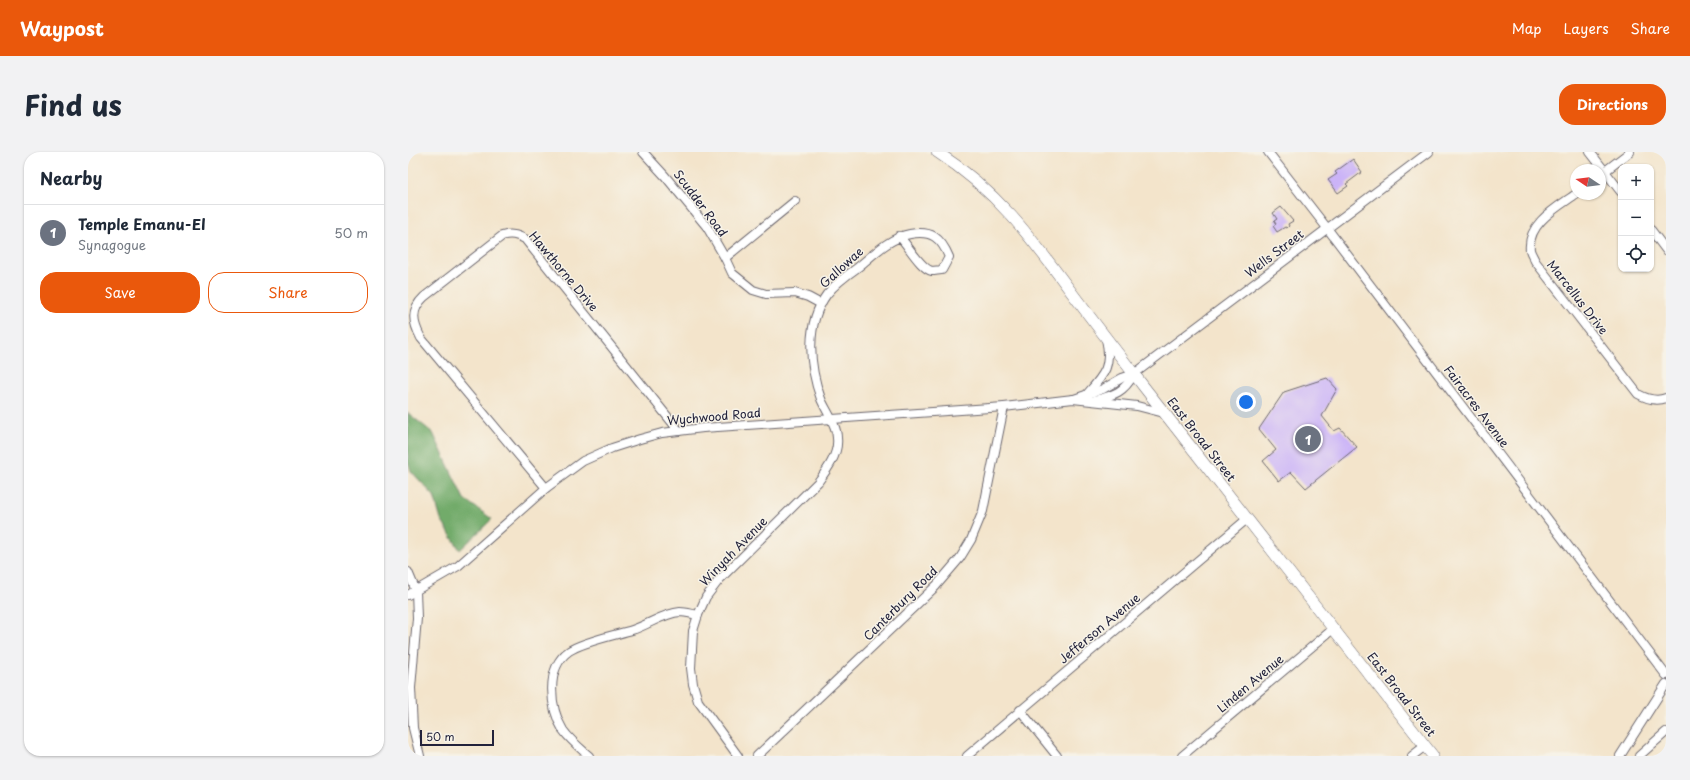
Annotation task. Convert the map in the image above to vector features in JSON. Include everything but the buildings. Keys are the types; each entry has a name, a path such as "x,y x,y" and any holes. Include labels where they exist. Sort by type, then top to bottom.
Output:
{"street":[{"name":"Scudder Road","path":"643,152 707,227 726,258 732,273 753,290 766,294 795,293 808,297 821,304"},
{"name":"East Broad Street","path":"937,152 969,174 1011,214 1047,258 1164,413 1434,756"},
{"name":"Fairacres Avenue","path":"1268,152 1666,675"},
{"name":"Wells Street","path":"1134,374 1429,152"},
{"path":"1590,152 1597,164"},
{"path":"1606,170 1630,152"},
{"path":"1606,177 1618,189"},
{"name":"Marcellus Drive","path":"1570,199 1539,222 1531,237 1530,251 1535,261 1638,394 1645,398 1656,400 1666,398"},
{"path":"726,258 795,201"},
{"path":"926,233 937,237 944,245 949,257 942,270 931,271 921,264 908,245 899,236 926,233"},
{"name":"Hawthorne Drive","path":"546,488 421,338 414,320 414,311 420,300 502,236 508,234 525,239 679,431"},
{"path":"1654,234 1666,250"},
{"name":"Gallowae","path":"831,419 821,399 813,369 811,344 812,331 821,304 828,293 848,274 899,236"},
{"name":"Wychwood Road","path":"1088,393 1101,379 1106,370 1109,352 1105,336"},
{"name":"Wychwood Road","path":"408,594 416,591 458,566 546,488 583,461 605,451 640,439 679,431 1004,406 1073,399 1104,388 1122,378 1134,374"},
{"name":"Wychwood Road","path":"1089,402 1118,392 1128,385 1134,374"},
{"name":"Wychwood Road","path":"1073,399 1089,402 1136,406 1164,413"},
{"name":"Canterbury Road","path":"757,756 936,586 960,558 971,540 983,511 1004,406"},
{"name":"Winyah Avenue","path":"738,756 698,701 693,684 691,668 693,631 706,597 719,580 818,482 828,468 836,450 838,437 831,419"},
{"name":"Jefferson Avenue","path":"967,756 1247,519"},
{"path":"408,572 416,591 417,618 411,688 413,728 420,756"},
{"path":"589,756 563,730 556,715 552,684 555,668 562,658 569,651 586,644 644,626 670,614 681,612 698,615"},
{"name":"Linden Avenue","path":"1182,756 1333,629"},
{"path":"1620,756 1666,684"},
{"path":"1020,710 1057,756"},
{"path":"1639,756 1666,732"},
{"path":"1412,756 1425,746"}],"green space":[{"path":"408,413 433,433 464,499 492,519 460,550 441,520 434,496 411,471 408,461"}],"place":[{"name":"Temple Emanu-El","path":"1308,439"}]}
